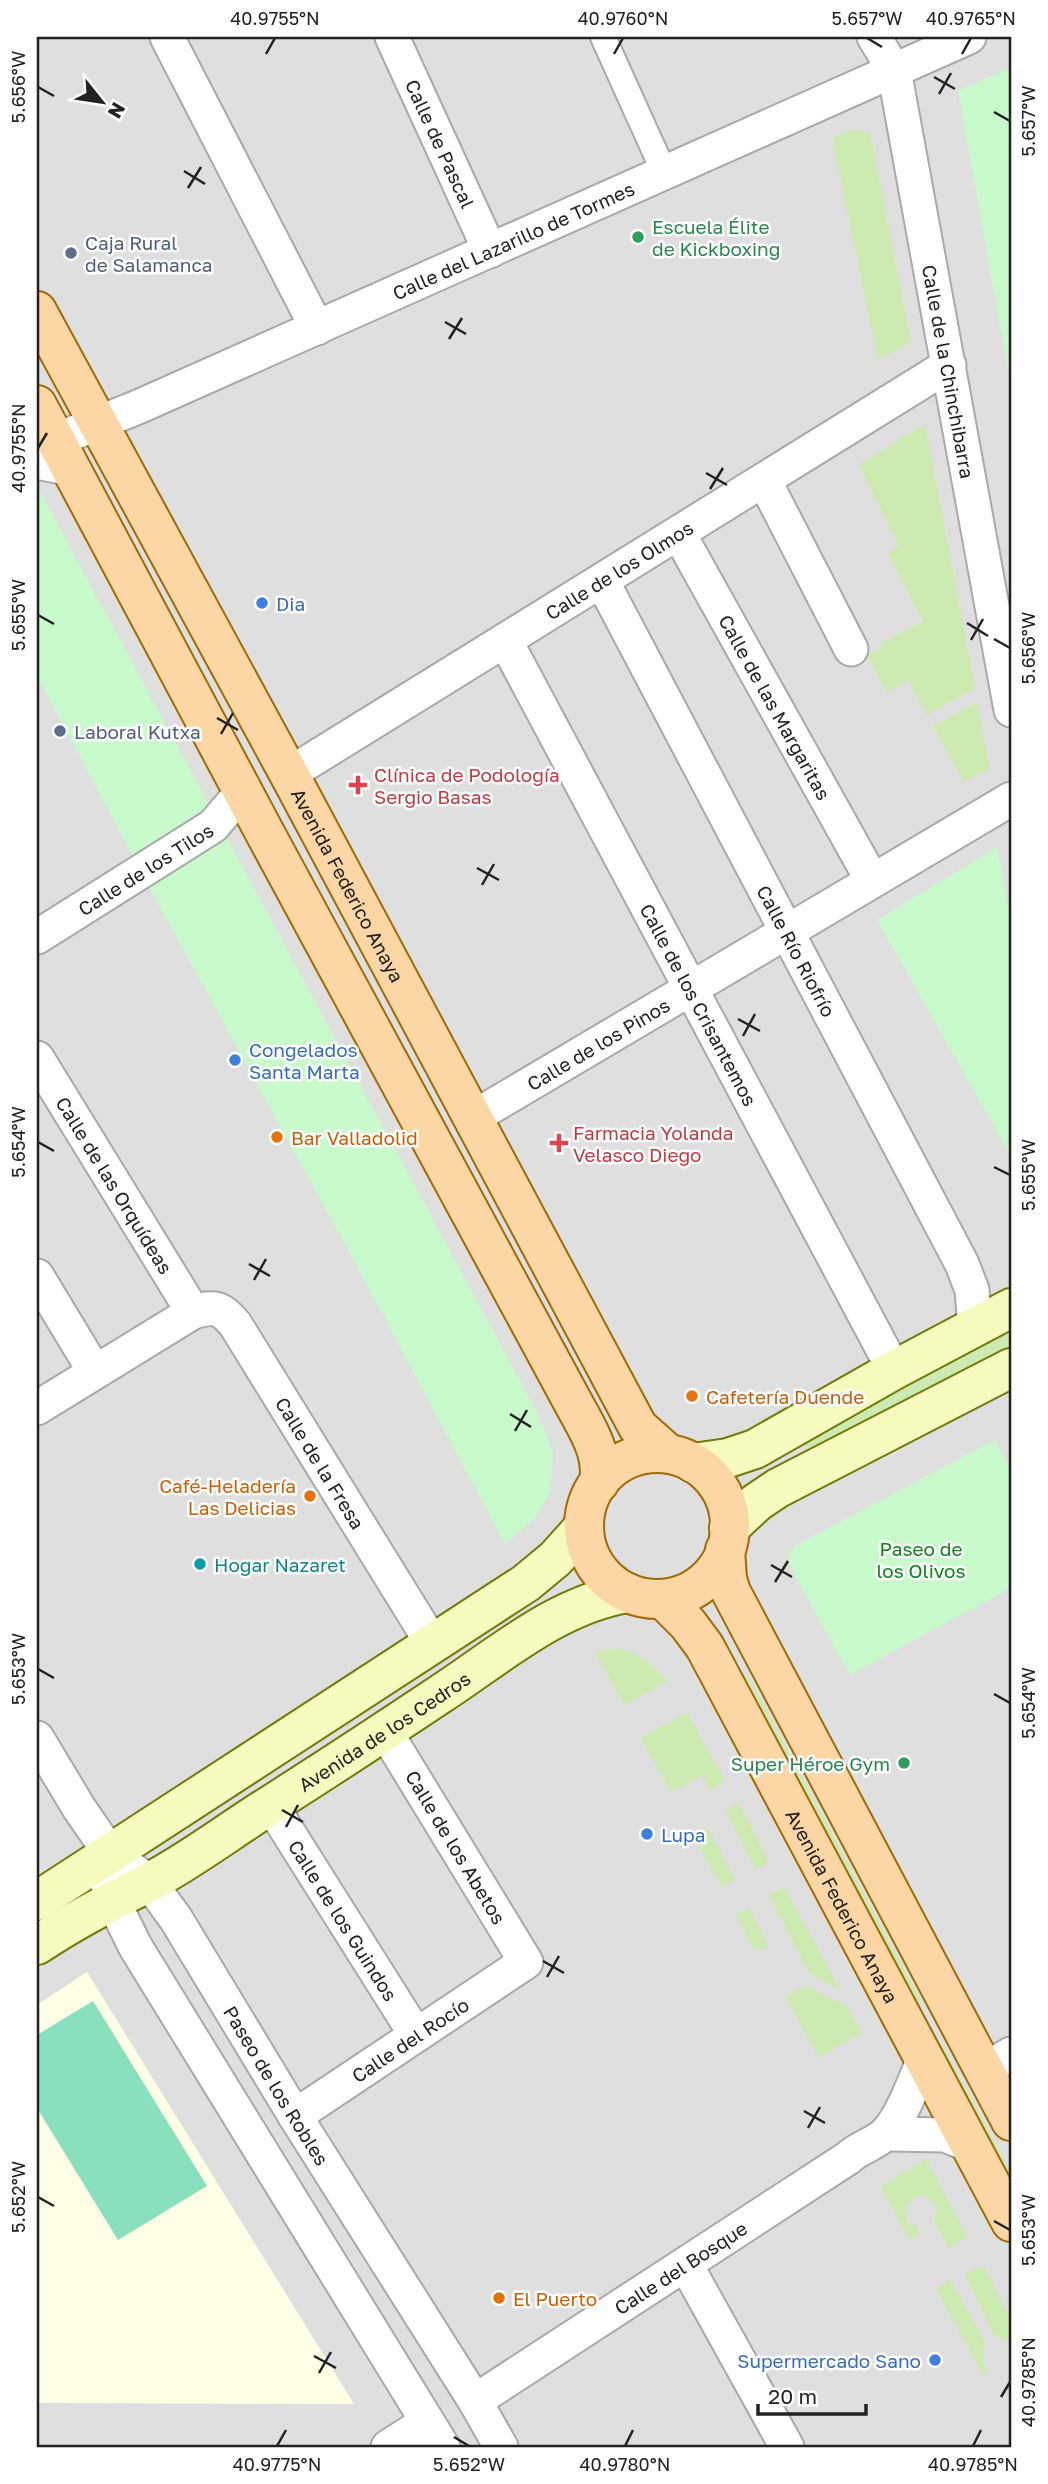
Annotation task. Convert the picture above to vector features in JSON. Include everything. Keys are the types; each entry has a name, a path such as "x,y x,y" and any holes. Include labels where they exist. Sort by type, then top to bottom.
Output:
{"main road":[{"name":"Avenida Federico Anaya","path":"37,311 474,1117 638,1427 680,1458"},
{"path":"37,405 55,457 243,791 586,1427 600,1459 599,1483"},
{"path":"1008,1379 778,1488 757,1502 727,1539 713,1575 691,1590 645,1596 610,1583 599,1572 586,1545 582,1529 591,1496 599,1483 623,1462 650,1451 680,1458 728,1458 755,1449 894,1370 1011,1308"},
{"path":"680,1458 709,1475 723,1494 728,1511 727,1579 731,1592 998,2062 1011,2121"},
{"name":"Avenida de los Cedros","path":"37,1945 118,1873 354,1693 538,1574 567,1548 582,1529"},
{"name":"Avenida Federico Anaya","path":"645,1596 688,1624 705,1647 1011,2221"},
{"name":"Avenida de los Cedros","path":"37,1901 118,1873 271,1805 548,1623 587,1602 645,1596"},
{"path":"37,1922 118,1873"}],"street":[{"name":"Calle de Pascal","path":"392,37 490,251"},
{"path":"603,37 664,173"},
{"name":"Calle de la Chinchibarra","path":"874,37 894,70 1011,710"},
{"name":"Calle del Lazarillo de Tormes","path":"55,457 99,423 969,37"},
{"path":"179,40 317,328"},
{"name":"Calle de los Olmos","path":"289,774 949,365"},
{"path":"764,480 850,649"},
{"name":"Calle de las Margaritas","path":"679,534 872,880"},
{"name":"Calle Río Riofrío","path":"602,580 962,1264 972,1290 975,1328"},
{"name":"Calle de los Crisantemos","path":"505,640 894,1370"},
{"name":"Calle de los Tilos","path":"37,937 213,826 243,791"},
{"name":"Calle de los Pinos","path":"474,1117 1011,799"},
{"name":"Calle de las Orquídeas","path":"37,1058 193,1312"},
{"path":"37,1276 95,1372"},
{"name":"Calle de la Fresa","path":"193,1312 212,1307 225,1312 235,1324 432,1643"},
{"path":"37,1408 193,1312"},
{"name":"Calle de los Abetos","path":"385,1731 526,1962"},
{"name":"Paseo de los Robles","path":"37,1738 118,1873 135,1946 435,2435"},
{"name":"Calle de los Guindos","path":"271,1805 416,2035"},
{"name":"Paseo de los Robles","path":"118,1873 176,1919 501,2447"},
{"name":"Calle del Rocío","path":"295,2116 526,1962"},
{"name":"Calle del Bosque","path":"475,2401 686,2265 855,2151 886,2134 904,2105 925,2058"},
{"name":"Calle del Bosque","path":"886,2134 945,2135 972,2146"},
{"path":"686,2265 787,2447"},
{"path":"388,2447 435,2435"}],"shaded area":[{"path":"37,37 1011,37 1011,2447 37,2447"},
{"path":"87,1972 354,2404 37,2403 37,2005"}],"green space":[{"path":"1011,67 1011,387 958,91"},
{"path":"853,130 870,132 911,342 878,360 832,138"},
{"path":"925,424 975,688 927,715 909,680 887,693 867,654 923,621 888,553 899,546 859,465"},
{"path":"37,486 538,1414 553,1452 550,1493 535,1518 505,1544 37,676"},
{"path":"977,702 989,766 964,782 933,726"},
{"path":"997,847 1011,922 1011,1156 877,920"},
{"path":"1011,1330 1011,1349 811,1456 804,1443"},
{"name":"Paseo de los Olivos","path":"995,1440 1011,1471 1011,1588 850,1675 795,1576 790,1559 793,1549"},
{"path":"617,1648 645,1660 667,1681 624,1706 595,1651"},
{"path":"748,1676 922,2003 917,2006 742,1679"},
{"path":"687,1713 725,1781 710,1790 702,1775 671,1792 641,1738"},
{"path":"739,1803 769,1862 756,1870 726,1810"},
{"path":"703,1828 709,1830 735,1880 722,1887 696,1839 697,1833"},
{"path":"784,1887 841,1991 809,1973 769,1894"},
{"path":"749,1908 769,1948 758,1950 752,1946 735,1914"},
{"path":"805,1985 847,2006 861,2033 819,2058 786,1997"},
{"path":"93,2001 207,2186 118,2240 37,2108 37,2035"},
{"path":"941,2041 1011,2173 1011,2185 936,2043"},
{"path":"926,2159 967,2236 949,2249 934,2220 937,2209 931,2200 922,2195 910,2202 906,2214 909,2224 916,2226 920,2235 910,2240 881,2187"},
{"path":"983,2265 1011,2320 1011,2344 993,2334 965,2274"},
{"path":"950,2280 985,2342 983,2362 987,2373 983,2375 936,2288"}],"place":[{"name":"Escuela Élite de Kickboxing","path":"638,237"},
{"name":"Caja Rural de Salamanca","path":"71,253"},
{"name":"Dia","path":"262,603"},
{"name":"Laboral Kutxa","path":"60,731"},
{"name":"Clínica de Podología Sergio Basas","path":"358,785"},
{"name":"Congelados Santa Marta","path":"235,1060"},
{"name":"Bar Valladolid","path":"277,1137"},
{"name":"Farmacia Yolanda Velasco Diego","path":"559,1143"},
{"name":"Cafetería Duende","path":"692,1396"},
{"name":"Café-Heladería Las Delicias","path":"310,1496"},
{"name":"Hogar Nazaret","path":"200,1564"},
{"name":"Super Héroe Gym","path":"904,1763"},
{"name":"Lupa","path":"647,1834"},
{"name":"El Puerto","path":"499,2298"},
{"name":"Supermercado Sano","path":"935,2360"}]}
